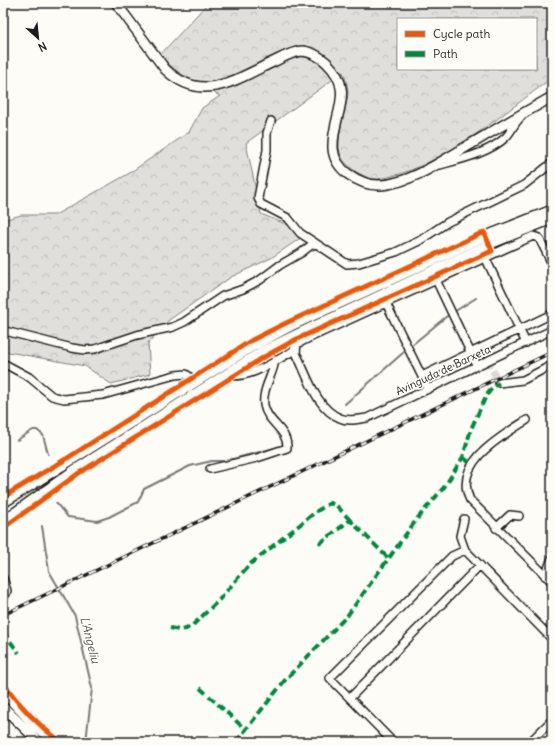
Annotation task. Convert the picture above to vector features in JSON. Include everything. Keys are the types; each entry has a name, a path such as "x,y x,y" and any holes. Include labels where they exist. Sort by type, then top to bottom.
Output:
{"main road":[{"path":"116,3 173,77 190,86 199,88 219,85 282,58 303,51 320,58 333,69 341,84 342,98 333,148 337,162 345,172 361,182 380,186 395,183 430,168 552,97"},
{"path":"5,498 197,382 255,345 291,326 486,236 552,210"},
{"path":"3,521 76,470 261,352 490,244 552,219"},
{"path":"3,692 33,724 54,742"},
{"path":"3,707 39,742"}],"street":[{"path":"271,121 267,133 267,150 258,198 261,204 268,209 288,218 300,233 347,264 376,260 413,244 448,222 513,191 533,179 552,163"},
{"path":"297,344 485,257 537,236 552,264"},
{"path":"5,331 72,348 84,350 95,349 137,335 173,327 184,322 223,296 243,289 260,280 280,265 310,246 316,244"},
{"path":"485,257 526,343"},
{"path":"436,280 477,366"},
{"path":"386,303 428,389"},
{"path":"422,376 552,314"},
{"name":"Avinguda de Barxeta","path":"297,344 296,353 320,401 328,412 341,419 368,418 552,330"},
{"path":"226,375 245,375 293,351 297,344 297,334"},
{"path":"210,469 257,458 287,448 287,442 280,428 267,413 264,406 265,388 274,368 275,360"},
{"path":"3,363 29,377 52,396 64,399 103,395 175,374 186,374 197,382"},
{"path":"499,383 523,380 552,365"},
{"path":"527,420 482,452 475,461 469,474 466,488 470,500 496,528 552,582"},
{"path":"496,528 510,515 519,516"},
{"path":"464,519 460,536 465,550 552,639"},
{"path":"393,742 330,678 452,556 465,550"},
{"path":"545,576 552,558"},
{"path":"350,698 480,565"},
{"path":"3,578 7,591 3,599"},
{"path":"530,742 552,720"}],"green space":[{"path":"208,3 552,3 552,78 469,139 423,165 400,174 373,179 362,175 344,162 339,143 348,92 343,72 246,143 261,214 308,233 271,258 231,277 169,320 148,343 150,374 111,384 85,366 3,351 3,220 21,215 55,215 128,174 189,132 202,108 220,96 180,73 160,55"}],"waterway":[{"path":"457,310 476,298"},
{"path":"413,344 447,316"},
{"path":"345,404 404,352"},
{"path":"17,440 33,430 37,430 43,435 48,454"},
{"path":"56,503 68,517 97,521 109,517 138,502 144,489 190,466 212,461 225,461 282,446 284,442"},
{"name":"L'Angeliu","path":"42,526 49,571 75,616 92,688 86,742"}],"tunnel":[{"path":"488,361 499,383"}],"railway":[{"path":"3,615 552,352"}],"marked path":[{"path":"236,742 286,679 347,616 417,519 445,486 463,457 471,429 486,396 493,387 499,383"},
{"path":"463,457 472,465"},
{"path":"170,628 179,630 186,629 194,624 219,600 249,565 317,511 330,503 336,505 350,520"},
{"path":"319,544 350,520 389,559"},
{"path":"3,632 19,653"},
{"path":"200,688 246,730"}],"cycle path":[{"path":"3,497 66,459 252,340 484,232 492,251 297,339 264,357 79,473 3,528"},
{"path":"3,683 30,715 61,742"}]}
